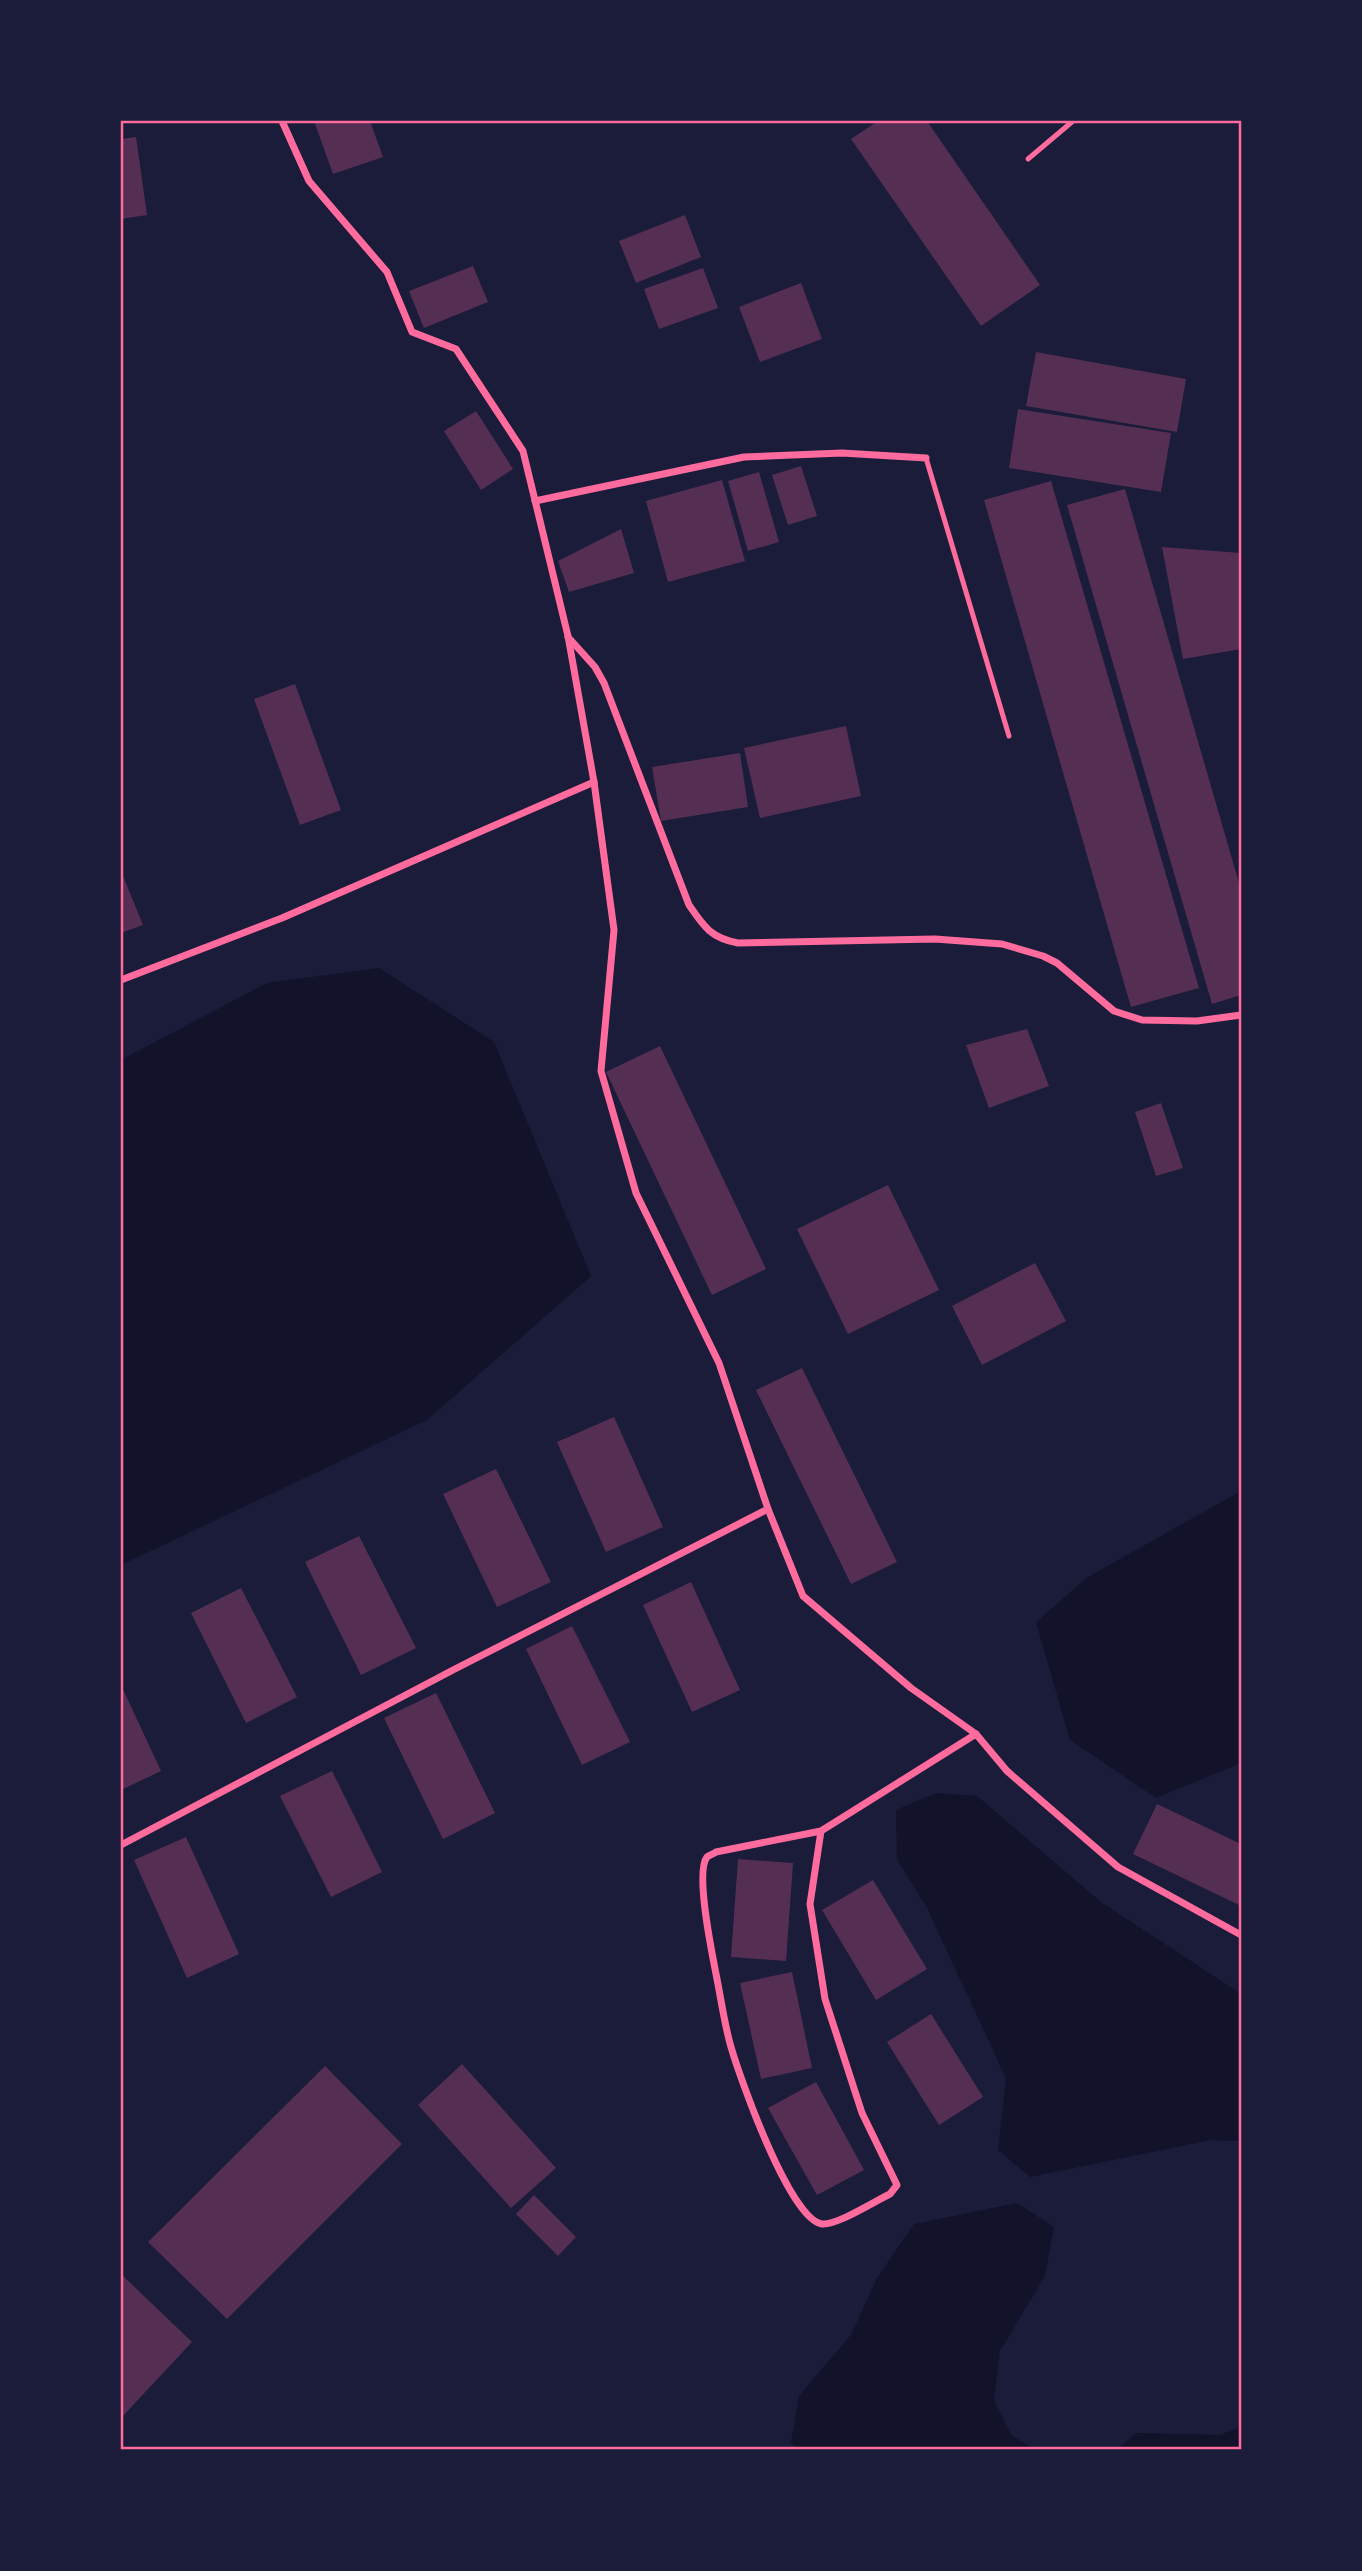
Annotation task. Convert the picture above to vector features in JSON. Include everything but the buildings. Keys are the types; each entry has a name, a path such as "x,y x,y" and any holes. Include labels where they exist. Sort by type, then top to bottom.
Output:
{"street":[{"path":"282,121 309,181 387,272 412,331 456,349 523,451 568,636 594,782 614,930 614,955 601,1071 636,1193 719,1363 768,1509 803,1596 911,1688 976,1734 1007,1771 1118,1867 1241,1935"},
{"path":"535,501 744,457 842,453 926,458"},
{"path":"568,636 595,667 604,682 689,905 706,929 723,940 738,943 935,939 1002,944 1057,963 1114,1011 1142,1020 1197,1021 1241,1015"},
{"path":"121,980 282,918 594,782"},
{"path":"121,1845 768,1509"},
{"path":"821,1831 810,1904 825,1999 862,2113 897,2185 890,2194 831,2223 819,2224 805,2214 772,2159 730,2046 706,1927 705,1863 708,1856 716,1852 821,1831 976,1734"}],"lane":[{"path":"1028,159 1073,121"},
{"path":"926,458 1009,736"}],"shaded area":[{"path":"379,968 494,1042 591,1276 427,1420 121,1565 121,1060 267,983"},
{"path":"1241,1491 1241,1763 1156,1798 1070,1740 1036,1622 1088,1577"},
{"path":"936,1793 977,1796 1101,1902 1241,1994 1241,2141 1211,2140 1030,2177 998,2150 1006,2078 927,1908 897,1859 896,1810"},
{"path":"1017,2203 1054,2227 1045,2276 1000,2351 994,2400 1012,2436 1037,2450 798,2450 791,2443 799,2396 851,2335 877,2278 914,2224"},
{"path":"1241,2427 1241,2450 1117,2450 1136,2433 1220,2435"}]}
